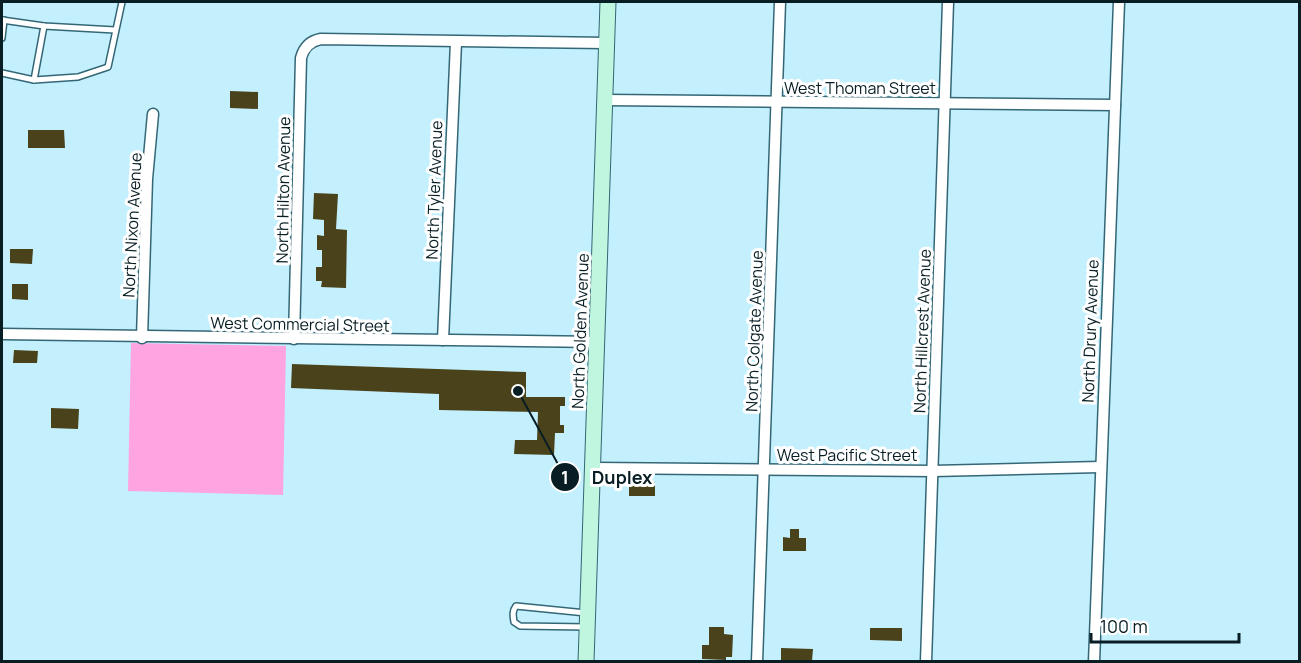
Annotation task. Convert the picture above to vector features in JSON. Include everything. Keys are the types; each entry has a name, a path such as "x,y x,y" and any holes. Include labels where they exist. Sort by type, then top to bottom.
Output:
{"street":[{"name":"North Golden Avenue","path":"586,662 608,2"},
{"name":"North Colgate Avenue","path":"757,662 780,2"},
{"name":"North Hillcrest Avenue","path":"926,662 948,2"},
{"name":"North Drury Avenue","path":"1094,662 1119,2"},
{"name":"North Hilton Avenue","path":"294,339 301,58 309,44 321,39 456,42"},
{"path":"456,42 606,43"},
{"name":"North Tyler Avenue","path":"443,340 456,42"},
{"name":"West Thoman Street","path":"604,100 1115,105"},
{"name":"North Nixon Avenue","path":"142,338 147,179 153,114"},
{"name":"West Commercial Street","path":"2,334 142,338 598,342"},
{"name":"West Pacific Street","path":"593,468 933,471 1100,467"}],"lane":[{"path":"2,75 34,80 78,77 108,67 122,2"},
{"path":"2,38 3,20 44,26 115,30"},
{"path":"34,80 44,26"},
{"path":"516,606 587,620 520,626 514,622 513,609 516,606"}],"shaded area":[{"path":"131,343 286,346 283,495 128,491"}],"building":[{"path":"230,91 258,92 258,109 230,108"},
{"path":"28,130 64,130 65,148 28,148"},
{"path":"314,193 338,194 336,229 347,230 346,288 321,287 322,281 316,281 316,267 322,267 322,250 317,250 317,235 324,236 324,220 313,219"},
{"path":"10,249 33,249 32,264 10,263"},
{"path":"12,284 28,284 28,300 12,299"},
{"path":"14,350 38,351 37,363 13,363"},
{"path":"292,364 526,372 526,397 565,397 565,406 560,406 560,425 564,425 564,433 555,433 554,455 514,454 515,440 537,440 538,412 439,410 439,394 291,388"},
{"path":"51,408 79,409 78,429 51,428"},
{"path":"629,482 655,482 655,496 629,496"},
{"path":"790,529 799,529 799,538 806,538 806,551 783,551 783,537 790,538"},
{"path":"709,627 724,627 724,634 733,635 732,657 726,657 726,660 702,659 702,645 709,645"},
{"path":"870,628 902,628 902,641 870,640"},
{"path":"781,648 813,649 812,661 781,660"}],"place":[{"name":"Duplex","path":"518,391"}]}
